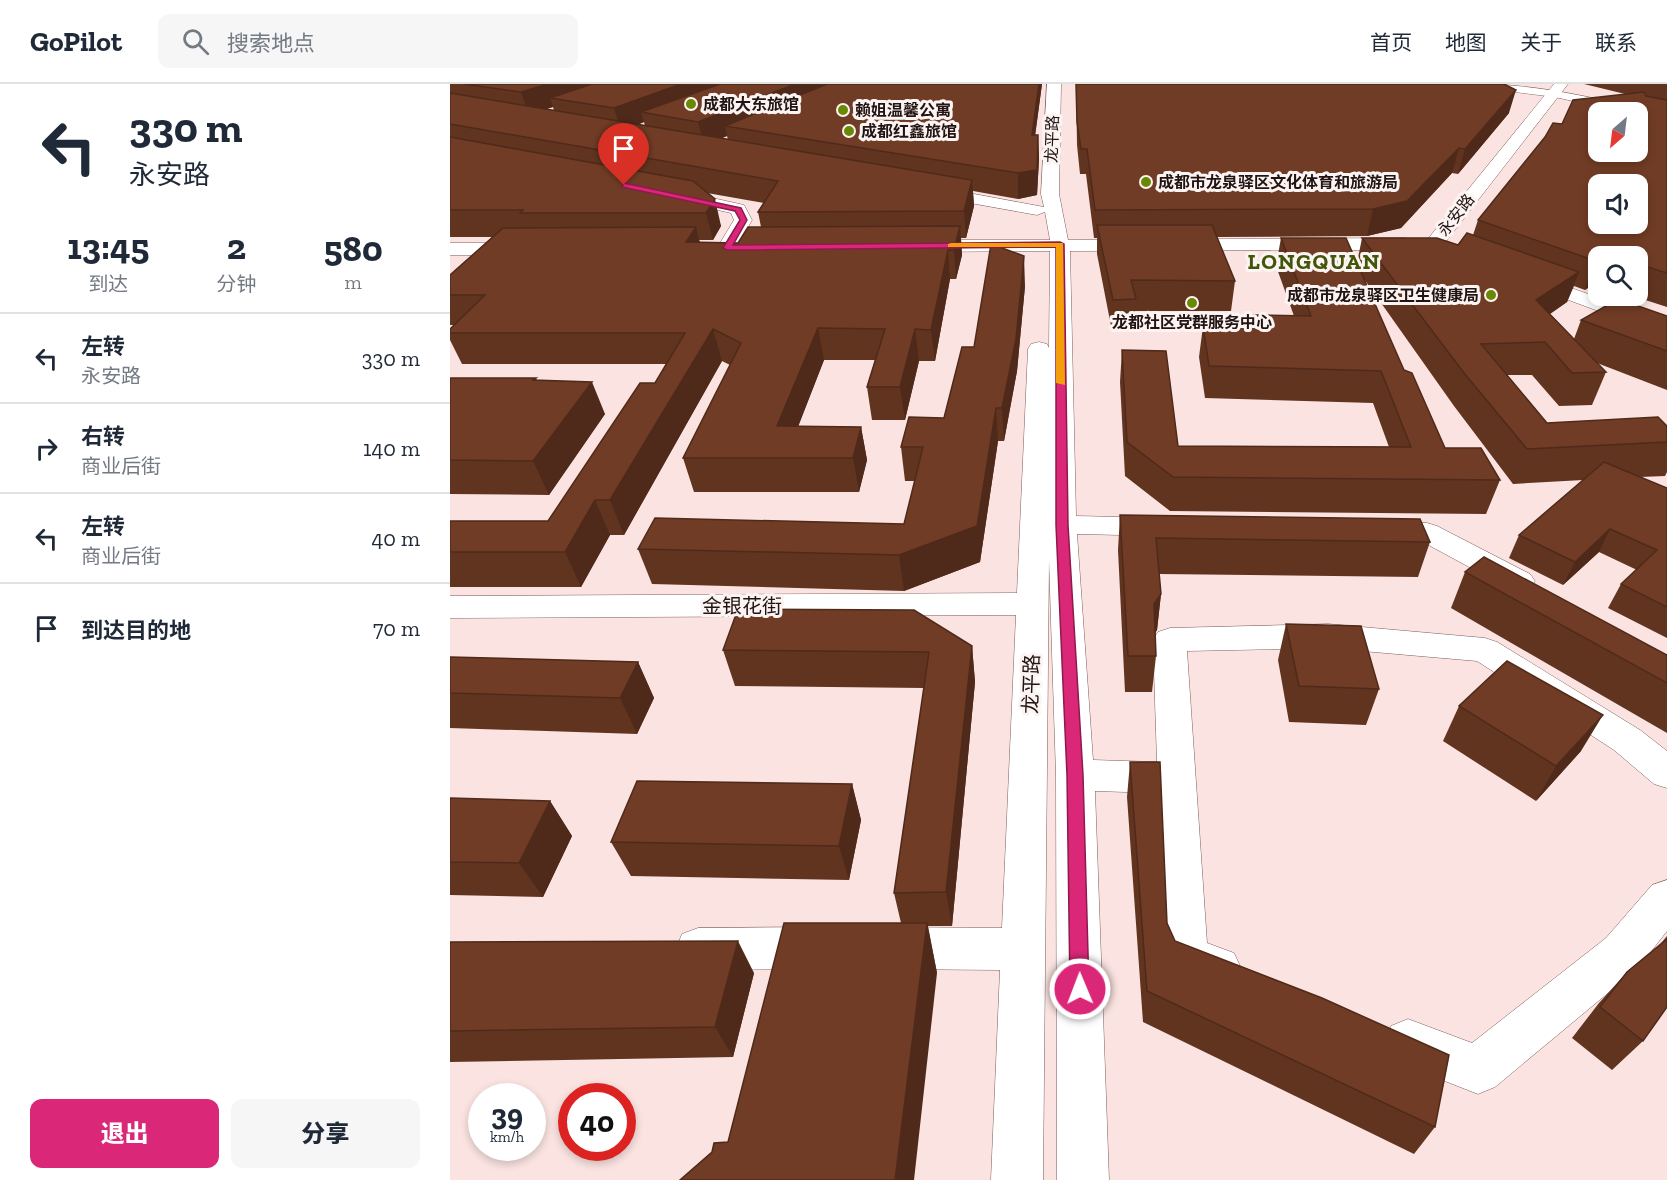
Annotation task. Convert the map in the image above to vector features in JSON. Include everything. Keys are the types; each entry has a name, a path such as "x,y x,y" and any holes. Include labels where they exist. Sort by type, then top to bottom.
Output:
{"main road":[{"name":"龙平路","path":"1054,84 1043,202 1051,249 1075,775 1083,1180"},
{"path":"1483,84 1555,92 1667,119"},
{"path":"1468,86 1555,92 1588,105"},
{"name":"永安路","path":"1434,244 1555,92"},
{"path":"1648,122 1667,127"},
{"path":"665,183 738,209 743,220 741,250 706,252"},
{"path":"914,188 1043,202"},
{"path":"897,250 1420,250 1434,244 1456,252"},
{"path":"450,249 483,258"},
{"name":"龙平路","path":"1017,1180 1034,604 1051,249"},
{"path":"450,258 483,258 541,253"},
{"path":"1511,272 1667,329"},
{"path":"1062,525 1192,528"},
{"path":"1357,531 1427,532 1542,594"},
{"name":"金银花街","path":"450,608 1034,604"},
{"path":"1251,981 1186,956 1170,640 1328,636 1485,650 1627,740 1667,773"},
{"path":"1075,775 1178,778"},
{"path":"1370,1028 1478,1070 1622,953 1667,899"},
{"path":"775,993 785,948"},
{"path":"654,949 1023,949"}],"building":[{"path":"464,84 548,84 521,92"},
{"path":"592,84 681,84 614,108 550,98"},
{"path":"720,84 795,84 698,122 641,112"},
{"path":"827,84 1039,84 1032,135 1038,135 1037,170 1018,173 725,126"},
{"path":"1076,84 1504,84 1516,90 1465,149 1459,148 1407,201 1373,209 1095,210 1087,149 1081,149 1077,122"},
{"path":"1644,92 1646,96 1667,100 1667,273 1648,267 1648,246 1588,246 1588,258 1478,220 1545,137 1553,123 1562,124 1573,100"},
{"path":"450,93 972,180 964,211 758,212 778,181 450,124"},
{"path":"450,137 693,181 715,199 706,213 520,213 523,210 450,210"},
{"path":"1097,225 1212,225 1235,281 1131,280 1136,299 1113,300"},
{"path":"960,226 954,250 948,250 931,330 915,329 900,387 867,387 885,329 818,328 777,426 861,427 853,458 683,458 741,343 713,329 610,500 595,500 565,552 450,552 450,521 548,521 640,383 655,383 685,333 450,333 450,329 485,295 450,295 450,275 503,228 696,227 686,242 738,243 748,227"},
{"path":"1467,233 1579,272 1536,300 1606,372 1572,373 1545,342 1481,344 1547,423 1658,417 1667,426 1667,442 1527,449 1464,373 1362,238 1437,238 1458,245"},
{"path":"1281,238 1346,238 1404,370 1412,373 1445,448 1481,448 1500,480 1173,477 1127,442 1122,350 1166,351 1178,446 1411,447 1381,371 1209,366 1203,326 1256,327 1253,315 1311,316"},
{"path":"991,244 1024,256 1016,339 1002,408 996,408 977,526 899,555 638,549 655,518 904,524 923,447 901,447 909,417 944,418 962,347 974,347"},
{"path":"1606,306 1638,306 1667,316 1667,351 1581,320"},
{"path":"450,378 536,378 533,380 592,382 533,461 450,460"},
{"path":"1604,462 1667,488 1667,607 1621,584 1657,550 1610,529 1575,562 1519,535"},
{"path":"1120,515 1420,519 1430,542 1156,538 1161,594 1154,604 1156,656 1128,656"},
{"path":"1484,557 1667,655 1667,683 1465,572"},
{"path":"738,609 914,610 972,646 946,892 894,893 929,652 723,650"},
{"path":"1286,624 1361,626 1379,689 1299,686"},
{"path":"450,657 638,662 620,698 450,693"},
{"path":"1507,661 1603,715 1556,766 1459,706"},
{"path":"1130,762 1160,762 1167,923 1175,941 1322,998 1449,1055 1435,1127 1147,991"},
{"path":"637,781 852,784 839,846 611,842"},
{"path":"450,798 550,801 519,863 450,862"},
{"path":"784,923 927,923 895,1180 680,1180 712,1152 714,1143 728,1142"},
{"path":"1667,939 1667,1007 1643,1041 1600,1007 1627,972"},
{"path":"738,941 715,1027 450,1031 450,942"}],"slow traffic":[{"path":"951,246 1060,244 1061,383"}],"place":[{"name":"成都大东旅馆","path":"691,104"},
{"name":"赖姐温馨公寓","path":"843,110"},
{"name":"成都红鑫旅馆","path":"849,131"},
{"name":"成都市龙泉驿区文化体育和旅游局","path":"1146,182"},
{"name":"成都市龙泉驿区卫生健康局","path":"1491,295"},
{"name":"龙都社区党群服务中心","path":"1192,303"}],"district":[{"name":"LONGQUAN","path":"1314,261"}],"route":[{"path":"624,185 738,209 743,220 727,248 1060,244 1062,525 1075,775 1080,989"}]}
